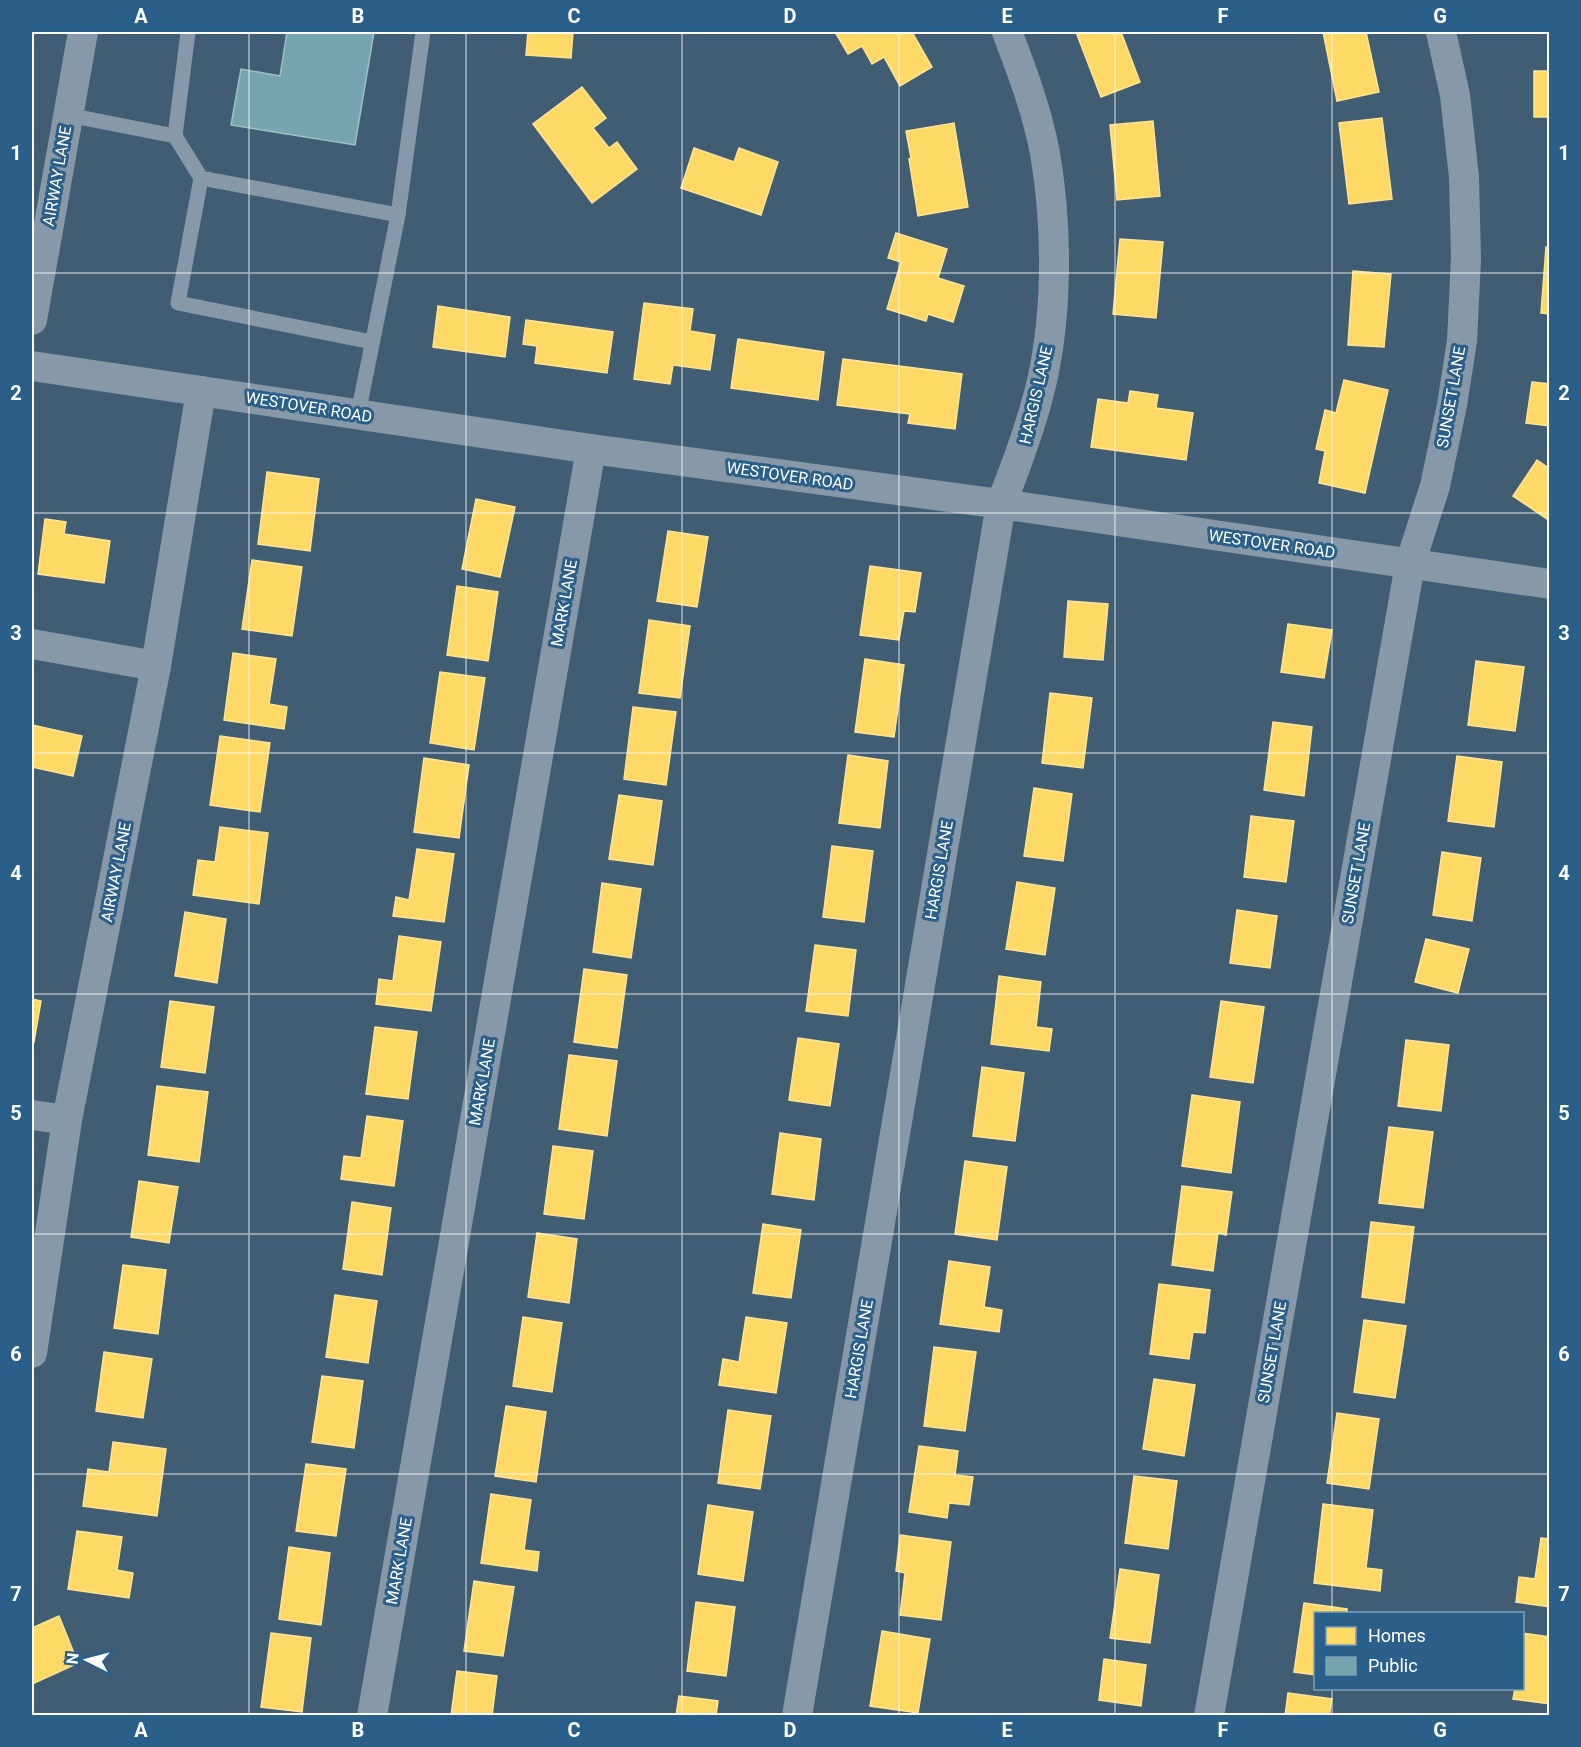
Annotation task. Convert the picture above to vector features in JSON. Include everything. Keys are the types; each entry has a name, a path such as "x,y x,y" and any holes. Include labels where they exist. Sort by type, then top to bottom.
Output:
{"street":[{"name":"AIRWAY LANE","path":"32,320 83,32"},
{"name":"HARGIS LANE","path":"797,1716 1001,504 1022,453 1039,394 1050,334 1054,274 1052,213 1045,152 1030,93 1007,32"},
{"name":"SUNSET LANE","path":"1209,1716 1410,564 1435,486 1452,405 1462,341 1466,259 1464,177 1455,95 1441,32"},
{"name":"WESTOVER ROAD","path":"32,366 591,449 1001,504 1550,584"},
{"name":"AIRWAY LANE","path":"32,1353 67,1120 156,666 201,391"},
{"name":"MARK LANE","path":"372,1716 591,449"},
{"path":"32,644 156,666"},
{"path":"32,1115 67,1120"}],"lane":[{"path":"188,32 175,136 201,178 178,303 372,342"},
{"path":"358,414 398,215 423,32"},
{"path":"68,115 175,136"},
{"path":"201,178 398,215"}],"building: Homes":[{"path":"528,32 573,32 571,58 526,55"},
{"path":"835,32 912,32 932,67 900,86 884,57 872,64 862,46 848,54"},
{"path":"1076,32 1121,32 1140,82 1101,97"},
{"path":"1323,32 1366,32 1379,92 1337,101"},
{"path":"1534,71 1550,71 1550,117 1534,117"},
{"path":"582,87 606,118 593,128 609,148 617,142 637,169 592,203 533,124"},
{"path":"1382,118 1392,199 1349,204 1339,123"},
{"path":"1153,121 1160,196 1117,200 1110,125"},
{"path":"954,123 968,207 918,216 906,131"},
{"path":"694,148 734,162 739,148 778,162 761,215 681,188"},
{"path":"896,233 947,249 938,278 964,286 953,322 928,314 926,321 887,309 901,262 888,258"},
{"path":"1120,239 1163,242 1156,318 1113,314"},
{"path":"1546,247 1550,247 1550,314 1541,313"},
{"path":"1353,271 1391,274 1384,347 1348,345"},
{"path":"644,303 693,309 690,331 715,335 710,370 673,365 670,384 634,379"},
{"path":"438,306 510,317 505,357 433,347"},
{"path":"526,320 613,332 607,373 535,363 537,346 523,344"},
{"path":"738,339 824,352 818,400 731,388"},
{"path":"843,359 962,374 955,429 908,423 910,414 837,405"},
{"path":"1344,380 1388,390 1365,493 1319,483 1325,451 1316,449 1325,410 1336,413"},
{"path":"1532,382 1550,384 1550,426 1526,423"},
{"path":"1130,391 1158,395 1156,408 1193,413 1186,460 1091,447 1098,399 1128,403"},
{"path":"1537,460 1550,469 1550,521 1513,496"},
{"path":"267,472 319,479 310,551 258,544"},
{"path":"476,499 515,507 500,577 462,569"},
{"path":"45,519 66,522 64,534 110,541 104,583 38,574"},
{"path":"668,531 708,537 697,607 657,601"},
{"path":"252,560 302,567 292,636 242,629"},
{"path":"870,566 921,573 915,612 904,611 899,640 860,635"},
{"path":"457,586 498,592 488,661 447,655"},
{"path":"1068,601 1108,604 1103,660 1064,657"},
{"path":"649,620 690,626 680,698 639,693"},
{"path":"1288,624 1332,630 1324,678 1281,672"},
{"path":"233,653 276,659 269,704 287,707 284,729 224,720"},
{"path":"865,659 904,665 894,737 855,732"},
{"path":"1476,661 1524,667 1515,731 1468,725"},
{"path":"440,672 485,678 474,750 430,743"},
{"path":"1050,693 1092,698 1083,768 1042,763"},
{"path":"633,707 676,712 666,785 624,779"},
{"path":"1273,722 1312,727 1304,796 1264,790"},
{"path":"32,725 82,736 73,776 32,767"},
{"path":"220,736 270,743 260,812 210,805"},
{"path":"848,755 888,761 880,828 839,823"},
{"path":"1457,756 1502,762 1494,827 1448,821"},
{"path":"424,758 469,765 459,838 414,832"},
{"path":"1034,788 1072,794 1063,861 1024,856"},
{"path":"619,795 662,801 653,865 609,859"},
{"path":"1251,816 1294,821 1286,882 1244,877"},
{"path":"220,827 268,833 259,904 193,895 198,860 215,862"},
{"path":"832,846 873,851 864,922 823,917"},
{"path":"417,849 454,854 444,922 393,916 396,897 409,900"},
{"path":"1442,852 1481,858 1472,921 1433,915"},
{"path":"1017,882 1055,888 1045,955 1006,949"},
{"path":"602,883 641,889 631,958 593,952"},
{"path":"1237,910 1277,916 1270,968 1230,963"},
{"path":"185,912 226,919 217,983 175,976"},
{"path":"399,936 441,942 431,1011 376,1004 379,979 393,981"},
{"path":"1426,939 1469,949 1458,993 1415,982"},
{"path":"815,945 856,950 848,1016 806,1011"},
{"path":"584,969 627,975 617,1048 574,1042"},
{"path":"999,976 1041,982 1036,1027 1052,1029 1049,1051 991,1044"},
{"path":"32,999 41,1001 34,1042 32,1042"},
{"path":"170,1001 214,1007 205,1073 161,1067"},
{"path":"1221,1001 1264,1007 1253,1083 1210,1077"},
{"path":"375,1027 417,1032 408,1099 366,1094"},
{"path":"798,1038 839,1044 830,1106 789,1100"},
{"path":"1406,1040 1449,1045 1441,1111 1398,1106"},
{"path":"569,1055 617,1061 607,1136 559,1129"},
{"path":"982,1067 1024,1073 1015,1141 973,1136"},
{"path":"157,1086 208,1092 199,1162 148,1155"},
{"path":"1192,1095 1240,1102 1231,1173 1182,1166"},
{"path":"367,1116 403,1121 394,1186 341,1179 344,1156 361,1158"},
{"path":"1389,1127 1433,1132 1423,1208 1379,1203"},
{"path":"780,1133 821,1139 814,1200 772,1194"},
{"path":"553,1146 593,1151 584,1219 544,1214"},
{"path":"965,1161 1007,1167 997,1240 955,1234"},
{"path":"139,1181 178,1187 169,1243 131,1237"},
{"path":"1182,1186 1232,1192 1226,1235 1218,1233 1213,1271 1172,1265"},
{"path":"352,1202 391,1208 382,1275 343,1269"},
{"path":"1371,1222 1414,1227 1404,1303 1362,1297"},
{"path":"763,1224 801,1230 791,1298 753,1293"},
{"path":"537,1233 577,1239 569,1303 528,1297"},
{"path":"949,1261 990,1267 984,1307 1002,1310 999,1332 940,1324"},
{"path":"123,1265 166,1270 158,1334 114,1328"},
{"path":"1159,1284 1210,1290 1205,1333 1193,1332 1189,1359 1150,1354"},
{"path":"335,1295 377,1301 368,1363 326,1357"},
{"path":"523,1317 562,1323 552,1392 513,1386"},
{"path":"746,1317 787,1323 776,1393 719,1385 723,1359 739,1362"},
{"path":"1364,1320 1406,1326 1395,1398 1354,1392"},
{"path":"934,1347 976,1352 965,1431 924,1426"},
{"path":"104,1352 152,1359 143,1418 96,1411"},
{"path":"322,1376 363,1381 354,1448 312,1442"},
{"path":"1154,1379 1195,1385 1184,1456 1143,1449"},
{"path":"506,1406 546,1412 536,1482 495,1476"},
{"path":"728,1410 771,1416 760,1489 718,1483"},
{"path":"1337,1413 1379,1419 1369,1489 1327,1483"},
{"path":"113,1442 166,1449 157,1516 83,1506 88,1469 109,1472"},
{"path":"919,1446 958,1451 955,1475 973,1477 969,1505 949,1503 947,1518 909,1512"},
{"path":"306,1464 346,1469 336,1536 296,1531"},
{"path":"1134,1476 1177,1481 1168,1549 1125,1543"},
{"path":"491,1494 531,1500 524,1550 539,1552 537,1571 481,1563"},
{"path":"1323,1504 1373,1510 1366,1568 1382,1570 1380,1591 1314,1583"},
{"path":"708,1505 753,1512 743,1581 698,1574"},
{"path":"77,1531 122,1537 117,1570 133,1573 129,1598 68,1589"},
{"path":"900,1535 951,1542 941,1620 900,1615 905,1573 896,1571"},
{"path":"1541,1538 1550,1539 1550,1607 1516,1602 1519,1577 1535,1579"},
{"path":"289,1547 330,1553 321,1625 279,1619"},
{"path":"1120,1569 1159,1575 1150,1643 1110,1638"},
{"path":"474,1581 514,1587 503,1656 464,1651"},
{"path":"696,1602 735,1607 726,1676 687,1671"},
{"path":"1304,1603 1347,1609 1347,1612 1314,1612 1314,1675 1294,1672"},
{"path":"59,1616 78,1663 32,1684 32,1628"},
{"path":"882,1631 930,1639 918,1713 870,1706"},
{"path":"271,1633 311,1638 302,1712 261,1707"},
{"path":"1524,1633 1550,1637 1550,1704 1513,1699 1515,1690 1524,1690"},
{"path":"1104,1659 1146,1665 1141,1706 1099,1700"},
{"path":"457,1671 497,1676 492,1716 451,1716"},
{"path":"1288,1693 1332,1699 1329,1716 1285,1716"},
{"path":"679,1696 718,1701 716,1716 676,1716"}],"building: Public":[{"path":"287,32 374,32 355,145 231,125 241,69 280,76"}]}
